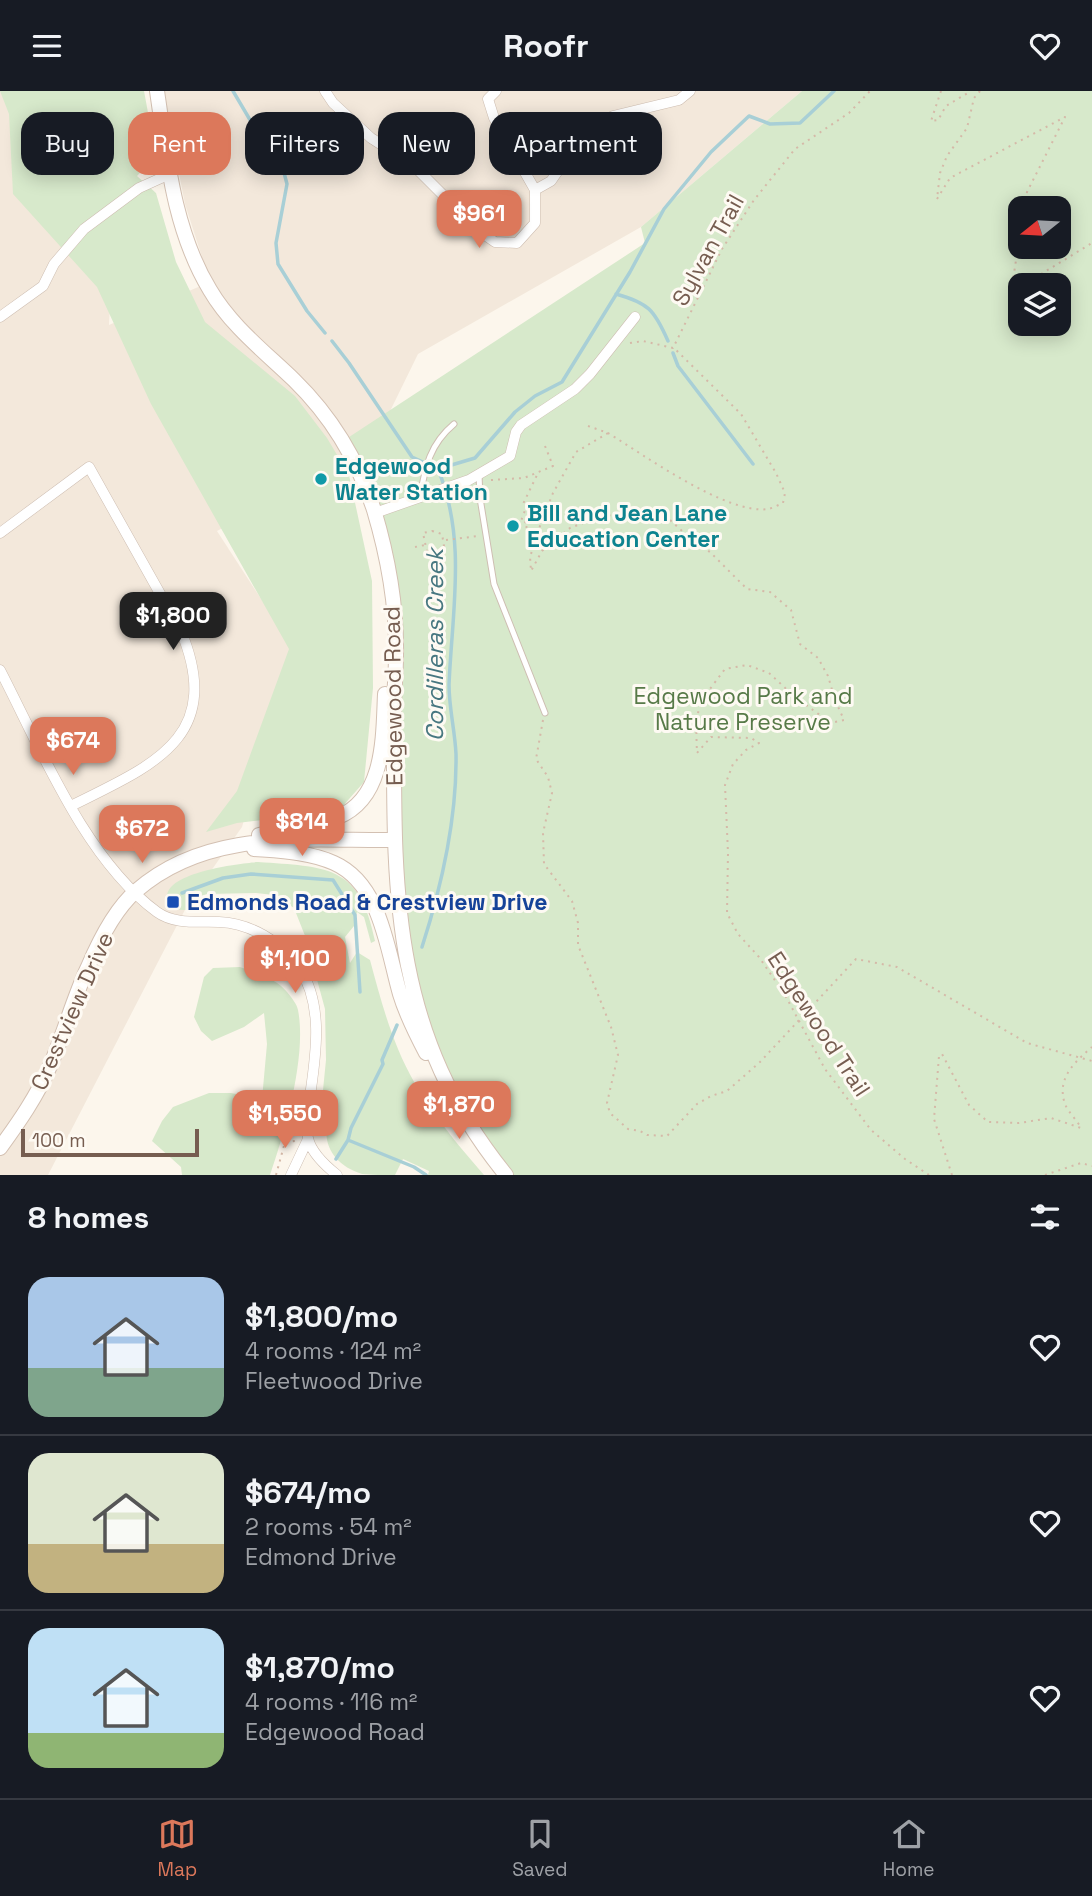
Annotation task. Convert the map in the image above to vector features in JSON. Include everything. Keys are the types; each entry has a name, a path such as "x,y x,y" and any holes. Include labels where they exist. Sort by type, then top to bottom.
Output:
{"main road":[{"name":"Edgewood Road","path":"156,91 160,112"},
{"name":"Edgewood Road","path":"170,175 190,248 210,291 240,330 297,383 330,420 356,463 375,513 390,582 396,655 394,840 398,908 410,979 421,1018 446,1084 473,1131 506,1175"},
{"path":"207,850 335,818 355,808 369,792 381,741 390,582"},
{"name":"Crestview Drive","path":"0,1148 26,1113 50,1067 87,968 107,930 134,893 171,867 207,850 264,841 394,840"},
{"path":"207,850 247,849 306,855 336,864 357,879 373,903 401,995 417,1036 428,1059 446,1084"}],"street":[{"path":"325,91 333,103 371,138 412,164 479,231 495,242 517,243 535,223 535,190 494,118 488,99 496,91"},
{"path":"535,190 551,181 573,149 592,129 613,116 680,100 690,91"},
{"path":"0,317 43,286 54,264 84,229 139,188 168,175"},
{"path":"375,513 476,478 510,456 516,432 521,425 575,389 599,364 635,317"},
{"path":"0,533 89,467 181,631 190,652 196,689 193,706 179,738 150,765 71,806"},
{"path":"0,670 93,845 134,893 159,914 176,920 222,922 246,927 267,937 285,951 299,968 312,995 316,1023 316,1056 308,1113 308,1139 291,1175"},
{"path":"308,1139 320,1158 337,1175"}],"lane":[{"path":"423,496 422,481 431,451 440,435 454,424"},
{"path":"476,478 494,585 545,713"}],"path":[{"name":"Sylvan Trail","path":"673,348 722,250 754,200 795,149 849,113 870,91"},
{"path":"941,91 931,121 938,120 946,106 971,91"},
{"path":"980,91 974,98 967,128 947,156 940,173 937,199 950,178 1065,117 1026,196"},
{"path":"1043,273 1092,243"},
{"path":"588,426 608,433 721,500 768,509 783,503 785,493 776,473 741,414 673,348 643,341 622,347"},
{"name":"Edgewood Trail","path":"608,433 576,452 536,535 530,557 531,571 542,551 570,528 599,517 632,512 668,519 710,552 747,589 770,591 791,610 800,644 818,658 828,675 835,700 845,720 831,723 796,698 769,673 747,665 725,669 701,700 695,716 697,753 711,737 751,738 759,743 746,750 733,764 725,785 727,913 738,934 759,957 785,995 825,1069 871,1130 929,1175"},
{"path":"476,478 509,480 537,474 553,466 545,446"},
{"path":"536,535 525,531 528,523 522,521 527,505 523,504 537,474"},
{"path":"436,531 442,534 444,540 444,546 438,555 428,557 423,533 436,531"},
{"path":"444,540 478,536"},
{"path":"415,547 426,545"},
{"path":"545,713 536,759 548,777 552,793 542,833 544,864 572,901 578,923 578,945 611,1027 618,1055 607,1103 610,1113 628,1129 647,1135 667,1136 697,1104 727,1091 760,1062 856,959 897,967 1027,1043 1092,1061"},
{"path":"952,1175 934,1119 939,1056 942,1054 969,1105 988,1122 1051,1118 1081,1128 1065,1104 1063,1079 1071,1066 1092,1047"},
{"path":"276,1175 285,1142 308,1139"},
{"path":"1045,1175 1081,1163 1092,1166"}],"shaded area":[{"path":"0,91 24,91 39,112 21,112 21,175 83,175 114,220 109,325 210,282 185,204 179,175 231,175 231,112 167,112 163,91 802,91 641,227 418,354 372,448 217,531 289,642 289,661 242,827 189,902 48,1175 0,1175"}],"green space":[{"path":"0,91 144,91 148,112 128,112 128,175 138,175 156,193 176,262 205,322 295,396 327,438 349,475 372,581 373,688 364,782 342,807 316,814 237,823 206,832 237,791 289,649 151,404 97,287 13,194 9,114"},
{"name":"Edgewood Park and Nature Preserve","path":"802,91 1092,91 1092,1175 506,1175 473,1131 410,979 384,547 343,441 645,243 641,227"},
{"path":"258,862 321,869 349,883 360,897 375,941 371,943 364,917 357,912 354,926 345,937 350,963 357,952 370,960 398,1049 415,1083 459,1146 484,1175 428,1175 429,1171 403,1159 395,1175 362,1174 345,1166 333,1154 327,1138 328,1119 320,1120 326,1060 325,1009 315,961 294,908 274,895 256,893 207,894 189,900 186,910 172,907 168,900 169,891 188,876 220,867"},
{"path":"240,967 277,983 290,996 298,1010 300,1049 282,1137 270,1175 182,1175 181,1167 152,1141 173,1107 209,1093 231,1093 262,1099 267,1044 264,1013 244,1027 212,1041 201,1031 194,1017 204,977 213,968"}],"waterway":[{"name":"Cordilleras Creek","path":"233,91 266,147 282,165 287,184 276,243 278,264 307,311 325,333"},
{"path":"438,469 475,458 515,412 535,396 562,382 630,272 664,209 711,152 749,116 770,124 800,123 834,91"},
{"path":"616,294 649,309 668,341"},
{"name":"Cordilleras Creek","path":"332,341 412,457 438,469 452,522 456,576 449,685 456,779 442,876 422,947"},
{"path":"673,353 678,366 753,464"},
{"path":"182,893 223,878 251,874 333,880 355,915 360,992"},
{"name":"Cordilleras Creek","path":"336,1159 348,1140 351,1128 383,1064 382,1060 397,1025"},
{"name":"Cordilleras Creek","path":"348,1140 414,1167 426,1175"}],"place":[{"name":"Edgewood Water Station","path":"321,479"},
{"name":"Bill and Jean Lane Education Center","path":"513,526"},
{"name":"Edmonds Road & Crestview Drive","path":"173,902"}]}
